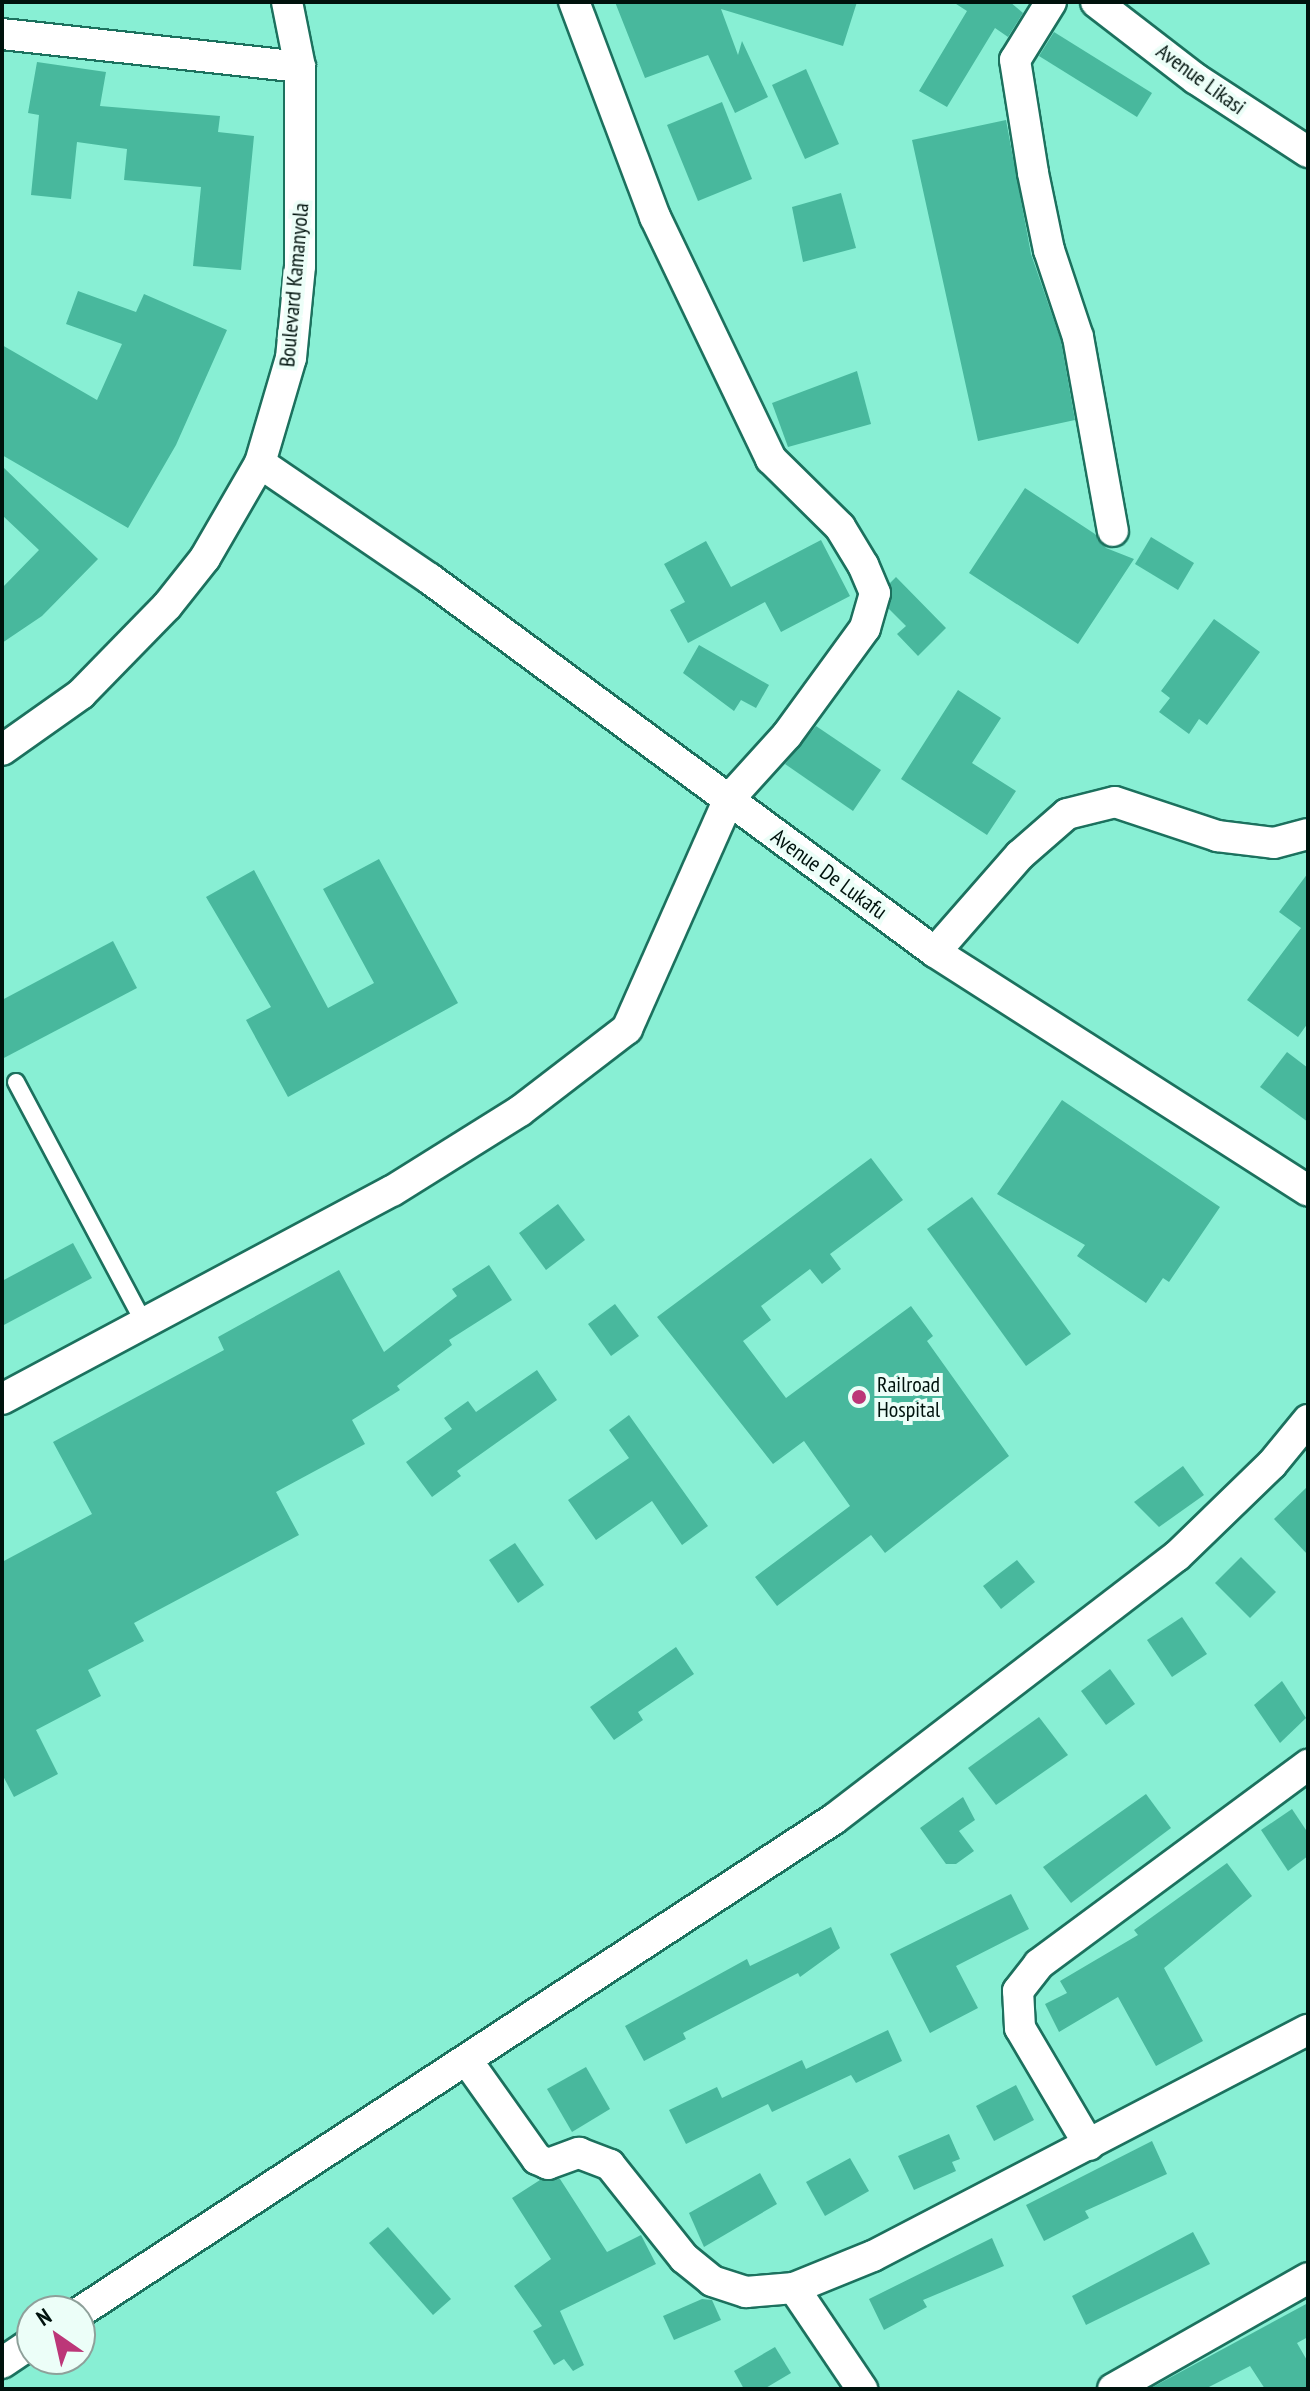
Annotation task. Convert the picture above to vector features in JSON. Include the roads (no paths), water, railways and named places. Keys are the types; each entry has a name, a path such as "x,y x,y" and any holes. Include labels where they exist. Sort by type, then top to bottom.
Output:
{"street":[{"name":"Boulevard Kamanyola","path":"2,750 81,694 167,606 205,558 260,463 291,358 300,266 300,67 287,2"},
{"path":"2,1399 392,1191 520,1111 627,1029 729,799 787,735 865,628 875,593 840,527 771,459 655,217 574,2"},
{"path":"1051,2 1015,60 1036,189 1078,337 1113,531"},
{"name":"Avenue Likasi","path":"1096,2 1196,79 1308,152"},
{"path":"2,34 300,67"},
{"name":"Avenue De Lukafu","path":"260,463 430,579 935,952 1308,1191"},
{"path":"935,952 1020,855 1067,814 1115,802 1217,836 1274,843 1308,834"},
{"path":"96,2302 468,2062 834,1819 1177,1556 1272,1464 1308,1420"},
{"path":"1089,2145 1020,2028 1018,1991 1039,1964 1308,1765"},
{"path":"468,2062 537,2159 548,2164 579,2153 610,2165 684,2258 712,2281 746,2292 794,2288 873,2256 1308,2030"},
{"path":"1113,2389 1308,2278"},
{"path":"794,2288 862,2389"}],"lane":[{"path":"16,1082 144,1323"}],"place":[{"name":"Railroad Hospital","path":"859,1397"}]}
